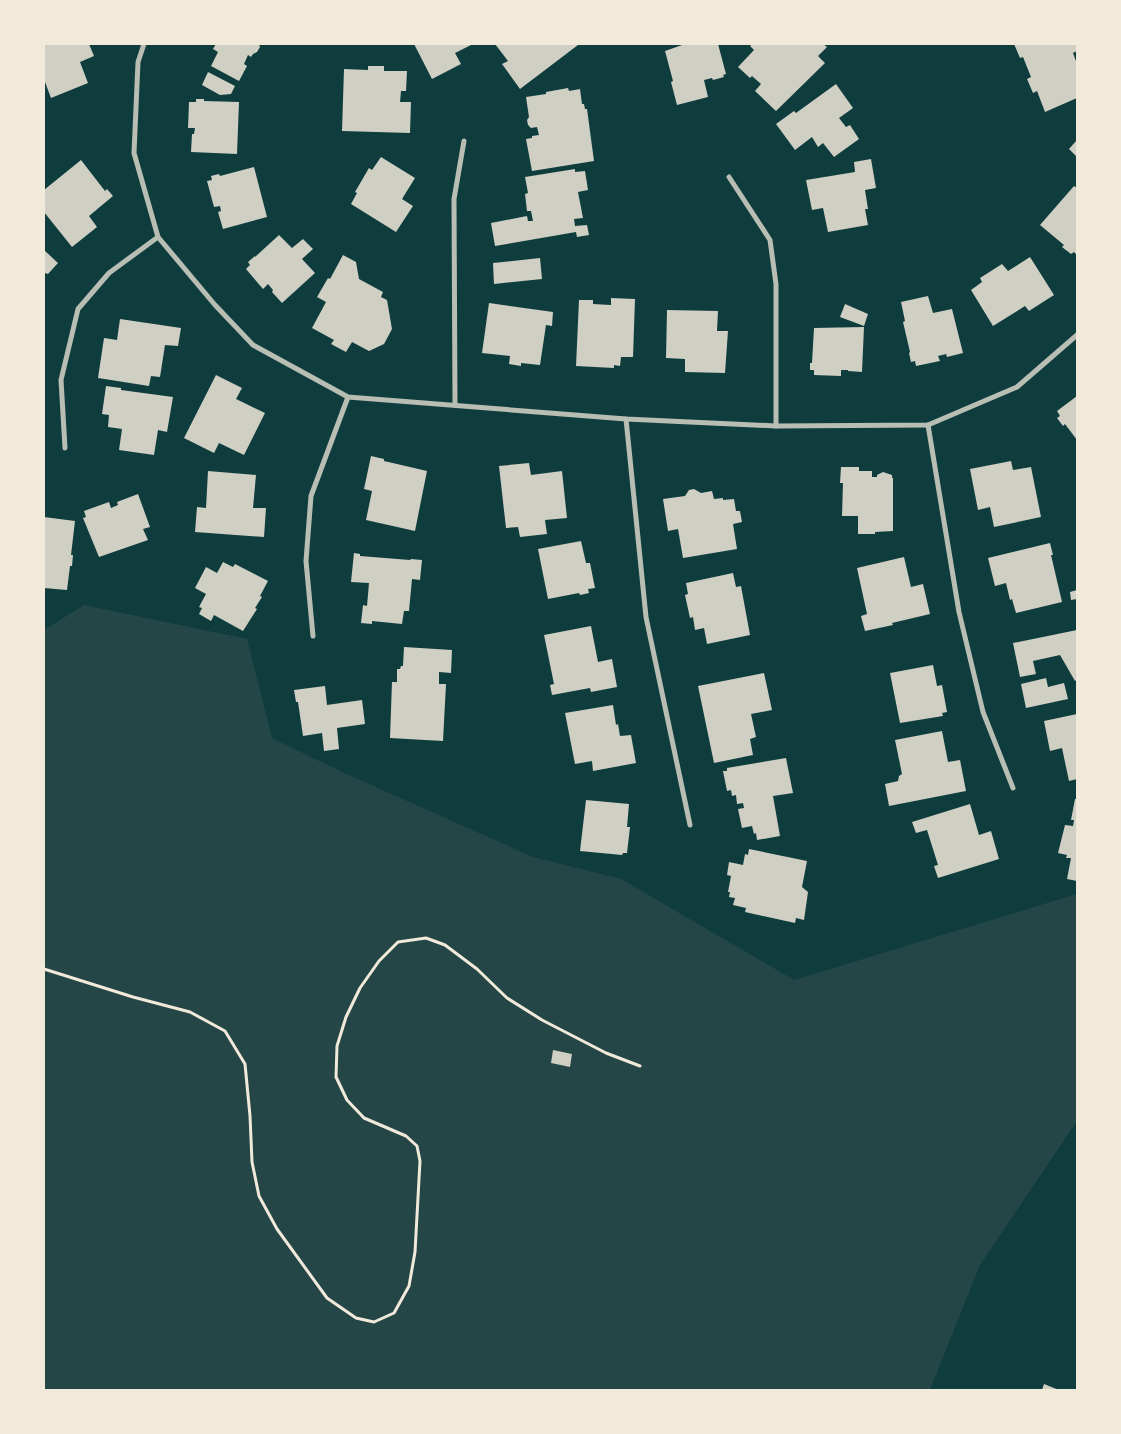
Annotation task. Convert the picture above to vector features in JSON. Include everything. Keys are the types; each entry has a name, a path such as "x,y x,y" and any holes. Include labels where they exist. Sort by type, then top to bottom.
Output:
{"street":[{"path":"144,44 138,62 134,153 158,237 215,305 253,345 348,397 626,419 776,426 928,425 1017,387 1077,335"},
{"path":"455,405 454,200 464,141"},
{"path":"729,177 770,240 776,284 776,426"},
{"path":"65,448 61,380 78,309 108,273 158,237"},
{"path":"313,636 306,561 311,496 348,397"},
{"path":"626,419 646,617 690,825"},
{"path":"928,425 958,612 983,712 1013,788"}],"path":[{"path":"44,969 133,997 190,1012 225,1031 245,1064 252,1162 259,1196 276,1228 327,1298 356,1318 374,1322 394,1313 409,1286 415,1252 420,1161 417,1146 406,1136 364,1118 347,1100 336,1077 337,1046 346,1017 360,988 379,961 398,942 426,938 445,944 477,969 507,998 542,1020 606,1053 640,1066"}],"shaded area":[{"path":"84,605 247,639 272,738 344,773 533,857 621,879 794,980 1077,894 1077,1121 980,1265 930,1390 44,1390 44,630"}],"building":[{"path":"44,44 89,44 94,56 80,62 88,83 51,98 44,83"},
{"path":"216,44 259,44 260,47 251,57 248,55 244,64 247,66 239,81 211,66 218,52 213,49"},
{"path":"414,44 473,44 455,53 461,64 432,79"},
{"path":"495,44 578,45 520,89 502,64 508,61"},
{"path":"685,44 718,44 726,74 723,75 724,77 713,80 712,78 704,80 708,97 677,105 665,51"},
{"path":"753,44 823,44 827,47 818,56 825,63 776,111 755,91 761,84 752,76 750,78 738,67 754,50 750,46"},
{"path":"1014,44 1077,44 1077,51 1073,53 1077,64 1077,98 1045,112 1037,91 1033,93 1027,79 1031,77 1023,57 1020,58"},
{"path":"368,66 384,66 384,71 407,71 406,91 401,91 400,102 411,102 410,133 342,131 344,69 368,70"},
{"path":"208,72 235,86 231,94 220,95 202,85"},
{"path":"836,84 853,108 839,118 846,127 850,125 859,139 834,157 823,143 818,147 812,137 795,150 776,124 794,111 796,113"},
{"path":"568,88 569,91 580,89 582,104 587,109 594,161 532,171 526,139 539,135 537,127 531,128 528,125 527,120 529,117 526,97"},
{"path":"196,99 239,102 237,154 191,152 192,134 194,134 195,128 188,128 189,102 196,102"},
{"path":"1077,140 1077,157 1069,149"},
{"path":"381,157 415,178 402,199 413,206 396,232 351,204 357,193 355,192 369,168 372,170"},
{"path":"871,159 876,188 865,190 868,209 865,209 868,225 828,232 823,208 812,210 806,180 855,172 854,162"},
{"path":"81,160 105,191 107,189 113,196 89,216 97,227 72,247 44,212 44,190"},
{"path":"254,167 267,217 223,229 218,212 221,211 220,206 214,207 207,181 212,180 211,176 219,174 220,176"},
{"path":"575,169 575,172 585,171 588,190 578,192 583,218 574,219 575,226 587,225 589,235 577,237 576,232 495,246 491,223 527,216 528,221 533,221 531,211 527,211 525,194 528,193 525,177"},
{"path":"1074,186 1077,188 1077,255 1074,252 1071,254 1062,247 1064,245 1040,225"},
{"path":"279,235 292,248 303,239 313,249 302,259 315,273 282,303 272,292 273,290 268,284 263,289 246,269 250,265 248,262"},
{"path":"44,250 58,263 48,274 44,274"},
{"path":"343,255 356,262 359,279 383,292 381,297 387,300 392,329 384,344 369,351 352,342 346,352 331,344 334,340 312,328 326,302 317,297 328,278 330,279"},
{"path":"1030,257 1054,295 1029,311 1025,306 993,326 971,290 982,282 980,278 1002,264 1008,271"},
{"path":"540,258 542,279 494,284 493,263"},
{"path":"928,296 933,313 952,309 963,353 947,357 946,354 938,356 940,361 916,366 915,361 911,362 901,302"},
{"path":"611,298 635,299 633,357 621,357 620,366 614,365 614,368 576,366 579,300 593,300 593,304 611,305"},
{"path":"489,303 553,312 552,326 546,325 540,365 521,363 521,366 509,364 510,356 482,353"},
{"path":"845,304 868,314 864,326 840,317"},
{"path":"667,310 718,311 717,331 728,331 725,373 685,372 685,359 666,358"},
{"path":"120,319 181,328 178,346 165,345 160,377 151,376 149,386 98,378 104,338 117,340"},
{"path":"864,327 862,372 841,370 841,376 814,375 814,370 810,370 810,363 812,363 814,328"},
{"path":"216,375 242,388 236,399 265,413 244,455 219,443 214,453 184,438"},
{"path":"106,386 121,388 121,390 173,397 167,432 158,430 154,455 119,450 122,429 108,427 109,415 102,414"},
{"path":"1077,396 1077,440 1065,424 1063,426 1057,418 1060,416 1057,411"},
{"path":"371,456 427,471 415,531 366,520 372,491 364,489"},
{"path":"1011,461 1013,470 1031,467 1041,517 994,527 990,507 978,510 970,469"},
{"path":"529,463 531,475 562,471 567,518 545,520 547,534 520,537 518,527 506,528 499,466"},
{"path":"841,467 859,467 859,471 872,471 872,477 877,477 877,475 883,472 892,475 893,531 858,534 858,516 842,516 843,483 840,483"},
{"path":"208,471 256,475 253,508 266,508 264,537 195,532 197,507 206,508"},
{"path":"694,489 701,493 712,491 714,499 734,499 736,511 740,511 742,522 733,524 737,549 683,558 678,529 668,531 663,499 685,496 689,490"},
{"path":"138,494 150,527 143,529 148,540 99,557 83,518 86,517 84,511 109,502 111,508 118,505 117,502"},
{"path":"44,517 75,521 71,555 73,555 72,566 70,566 67,590 44,588"},
{"path":"581,541 586,563 590,563 595,588 588,589 589,593 548,599 538,549"},
{"path":"1050,543 1062,602 1016,613 1012,599 1010,600 1006,583 995,586 988,558"},
{"path":"354,553 360,554 360,556 422,560 420,580 412,579 409,611 404,611 402,624 372,621 372,624 361,623 363,605 367,606 369,583 351,582"},
{"path":"904,557 911,587 923,584 930,614 865,631 861,616 867,614 857,568"},
{"path":"223,562 233,567 235,564 268,581 260,596 262,597 255,608 257,609 243,631 214,615 211,621 199,614 202,608 199,607 206,594 195,588 206,567 217,573"},
{"path":"733,573 736,587 741,586 750,635 707,644 704,628 695,630 693,617 690,618 685,595 688,594 686,583"},
{"path":"1077,590 1077,599 1071,600 1070,592"},
{"path":"591,626 598,662 612,659 617,687 591,692 590,688 552,695 550,685 554,684 544,635"},
{"path":"1077,630 1077,679 1075,681 1060,655 1033,661 1036,674 1020,677 1013,643"},
{"path":"404,647 452,650 451,673 439,672 439,684 446,684 443,741 390,738 392,682 397,682 397,669 403,666"},
{"path":"933,665 937,686 942,685 947,712 942,713 943,716 900,723 890,673"},
{"path":"764,673 772,710 751,714 756,737 750,739 753,755 714,763 698,686"},
{"path":"1046,678 1048,687 1064,683 1068,699 1026,708 1021,684"},
{"path":"325,686 327,705 362,700 365,724 337,728 339,749 324,751 322,733 303,736 298,702 296,702 294,690"},
{"path":"613,705 620,736 631,735 636,763 593,771 592,761 575,764 565,713"},
{"path":"1077,714 1077,779 1069,781 1062,748 1050,751 1044,721"},
{"path":"942,731 948,762 960,760 966,791 889,806 885,784 898,781 899,776 902,774 895,740"},
{"path":"786,758 793,793 773,796 780,836 757,840 752,826 742,828 738,809 744,808 743,803 737,804 736,795 732,796 731,790 727,791 723,771 727,771 727,768"},
{"path":"1075,799 1077,799 1077,881 1067,879 1071,858 1066,858 1067,855 1058,853 1065,825 1073,826 1074,820 1071,820"},
{"path":"586,800 629,804 627,827 630,827 627,853 622,855 580,851"},
{"path":"970,804 979,835 991,831 999,859 938,878 934,866 938,865 927,830 916,833 912,822"},
{"path":"749,849 807,861 802,887 808,892 804,920 796,918 795,923 745,912 746,908 733,905 735,898 729,897 730,892 728,892 731,876 727,875 729,862 743,865 745,854 748,855"},
{"path":"553,1050 572,1054 570,1067 551,1063"},
{"path":"1044,1384 1059,1390 1042,1390"}]}
